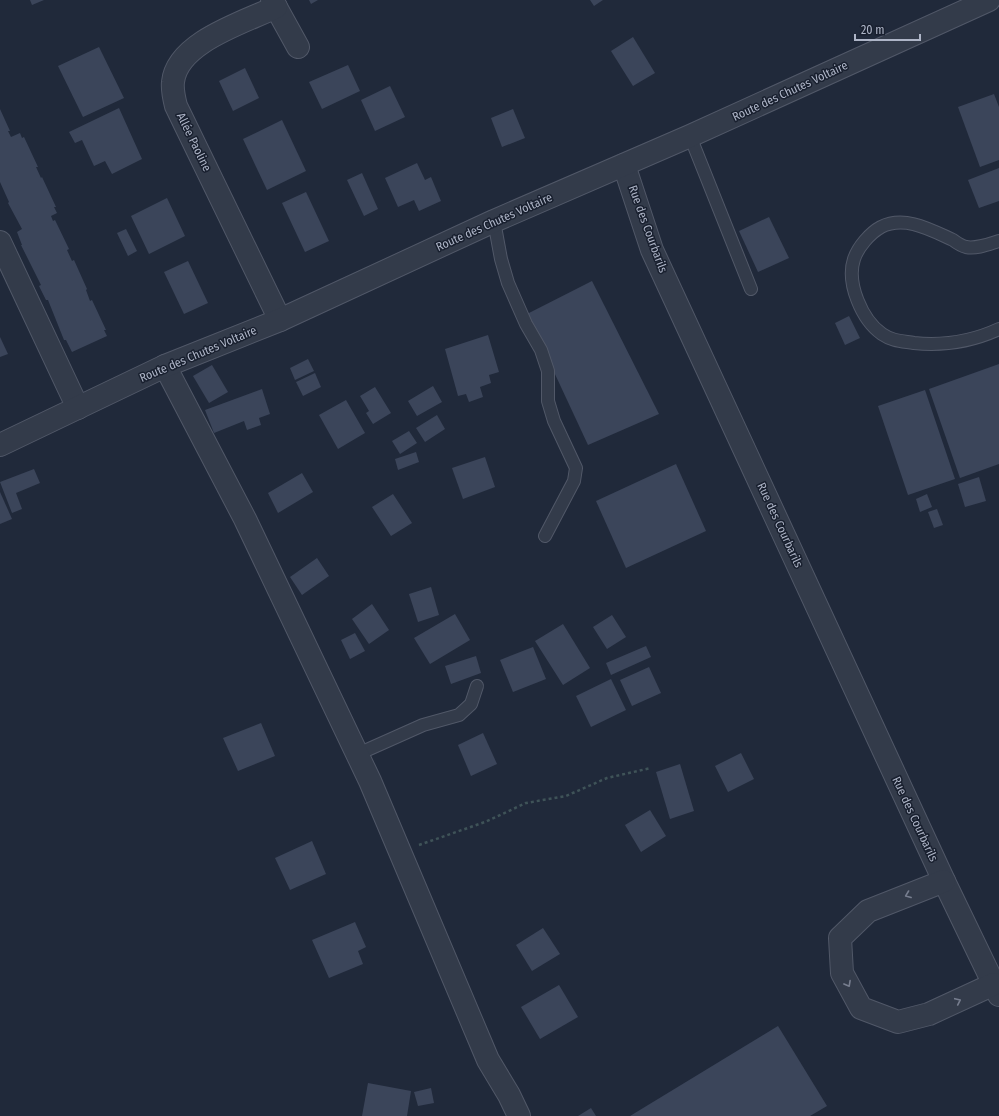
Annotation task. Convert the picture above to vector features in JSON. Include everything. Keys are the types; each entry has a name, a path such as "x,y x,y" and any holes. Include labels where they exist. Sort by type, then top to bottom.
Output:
{"street":[{"name":"Route des Chutes Voltaire","path":"0,445 165,366 280,320 494,221 690,136 988,0"},
{"name":"Allée Paoline","path":"280,320 176,106 173,93 173,80 177,68 183,59 195,48 207,39 274,4 298,47"},
{"name":"Rue des Courbarils","path":"624,165 652,250 944,881 996,990 929,1014 898,1022 861,1008 842,973 840,938 868,911 944,881"},
{"path":"0,242 78,408"},
{"path":"165,366 245,519 358,754 488,1060 510,1095 519,1116"}],"lane":[{"path":"690,136 751,289"},
{"path":"494,221 500,259 508,284 526,324 541,350 548,371 548,400 554,421 576,468 574,481 545,536"},
{"path":"999,241 975,247 965,247 917,224 899,222 881,227 861,246 853,259 853,278 856,298 865,316 882,334 897,341 935,345 964,342 999,329"},
{"path":"358,754 423,725 459,714 471,704 477,686"}],"path":[{"path":"400,851 485,822 526,803 566,796 607,778 651,768"}],"building":[{"path":"30,0 44,0 32,5"},
{"path":"309,0 318,0 311,4"},
{"path":"590,0 603,0 594,6"},
{"path":"633,37 655,73 633,86 611,51"},
{"path":"99,47 124,98 83,117 58,66"},
{"path":"348,65 360,91 322,109 309,82"},
{"path":"245,68 259,98 233,111 219,81"},
{"path":"390,86 405,117 375,131 361,100"},
{"path":"994,94 999,107 999,160 980,167 958,107"},
{"path":"119,108 142,159 112,174 105,161 94,166 82,140 75,143 69,132"},
{"path":"0,109 10,131 8,131 11,137 20,133 22,138 24,137 38,167 36,167 41,178 42,177 56,207 54,207 57,213 51,216 53,221 55,220 69,249 67,250 72,261 74,260 87,289 86,290 90,301 92,300 106,330 104,330 107,336 72,352 66,340 64,340 48,300 46,300 39,286 41,285 21,245 17,232 22,229 8,203 9,202 0,182"},
{"path":"513,109 525,138 502,147 491,118"},
{"path":"282,120 306,171 267,190 243,139"},
{"path":"417,163 425,180 431,177 441,201 419,211 414,200 398,207 385,178"},
{"path":"999,168 999,201 979,208 968,180"},
{"path":"362,173 378,209 364,216 347,180"},
{"path":"306,192 329,241 305,252 282,203"},
{"path":"167,198 185,236 149,254 131,216"},
{"path":"769,217 789,258 758,272 739,231"},
{"path":"126,229 137,251 128,256 117,233"},
{"path":"188,261 208,303 184,314 164,272"},
{"path":"592,281 659,414 588,445 527,314"},
{"path":"849,316 860,338 845,345 835,323"},
{"path":"488,335 499,372 489,375 491,383 480,387 483,397 469,402 466,394 458,396 445,349"},
{"path":"0,337 8,354 0,357"},
{"path":"308,359 314,371 295,380 290,368"},
{"path":"999,364 999,464 960,478 929,389"},
{"path":"212,365 228,392 209,403 193,376"},
{"path":"315,373 321,387 303,396 296,382"},
{"path":"433,386 442,402 417,416 408,401"},
{"path":"375,387 391,413 373,424 366,413 369,411 360,396"},
{"path":"262,389 270,414 259,418 261,425 247,430 244,421 214,433 205,410"},
{"path":"925,390 955,479 908,495 878,406"},
{"path":"346,400 365,433 338,449 319,415"},
{"path":"437,415 445,429 425,442 416,428"},
{"path":"409,431 417,443 400,454 392,441"},
{"path":"416,452 419,462 398,470 395,459"},
{"path":"485,457 495,487 463,499 452,468"},
{"path":"676,464 706,531 626,568 596,501"},
{"path":"34,469 40,483 16,493 22,509 12,513 0,482"},
{"path":"302,473 313,492 278,513 268,493"},
{"path":"979,477 986,501 965,507 958,484"},
{"path":"0,492 12,519 0,524"},
{"path":"393,494 412,523 391,536 372,507"},
{"path":"927,494 932,507 920,512 916,499"},
{"path":"937,509 943,525 934,528 928,512"},
{"path":"317,558 329,576 302,595 290,577"},
{"path":"431,587 439,615 418,622 409,594"},
{"path":"372,604 389,630 369,644 352,619"},
{"path":"455,614 470,640 430,664 414,638"},
{"path":"612,615 626,637 607,649 593,627"},
{"path":"563,624 590,668 563,685 535,641"},
{"path":"355,633 365,651 350,659 341,640"},
{"path":"646,646 651,657 611,675 606,663"},
{"path":"533,647 546,679 513,692 500,660"},
{"path":"476,656 481,673 451,684 445,666"},
{"path":"649,667 661,693 632,706 620,680"},
{"path":"611,679 626,710 591,727 576,696"},
{"path":"261,723 275,756 238,771 223,738"},
{"path":"483,733 497,764 471,776 458,745"},
{"path":"741,753 754,779 728,792 715,766"},
{"path":"680,764 694,811 670,819 656,772"},
{"path":"650,810 666,836 641,852 625,825"},
{"path":"312,841 326,874 290,890 275,858"},
{"path":"355,922 366,947 358,951 363,964 329,978 312,940"},
{"path":"543,928 560,954 532,971 516,945"},
{"path":"559,985 578,1017 540,1039 521,1007"},
{"path":"778,1026 827,1106 810,1116 630,1116"},
{"path":"368,1083 411,1091 407,1116 362,1116"},
{"path":"431,1088 434,1103 418,1106 414,1092"},
{"path":"591,1108 596,1116 578,1116"}]}
